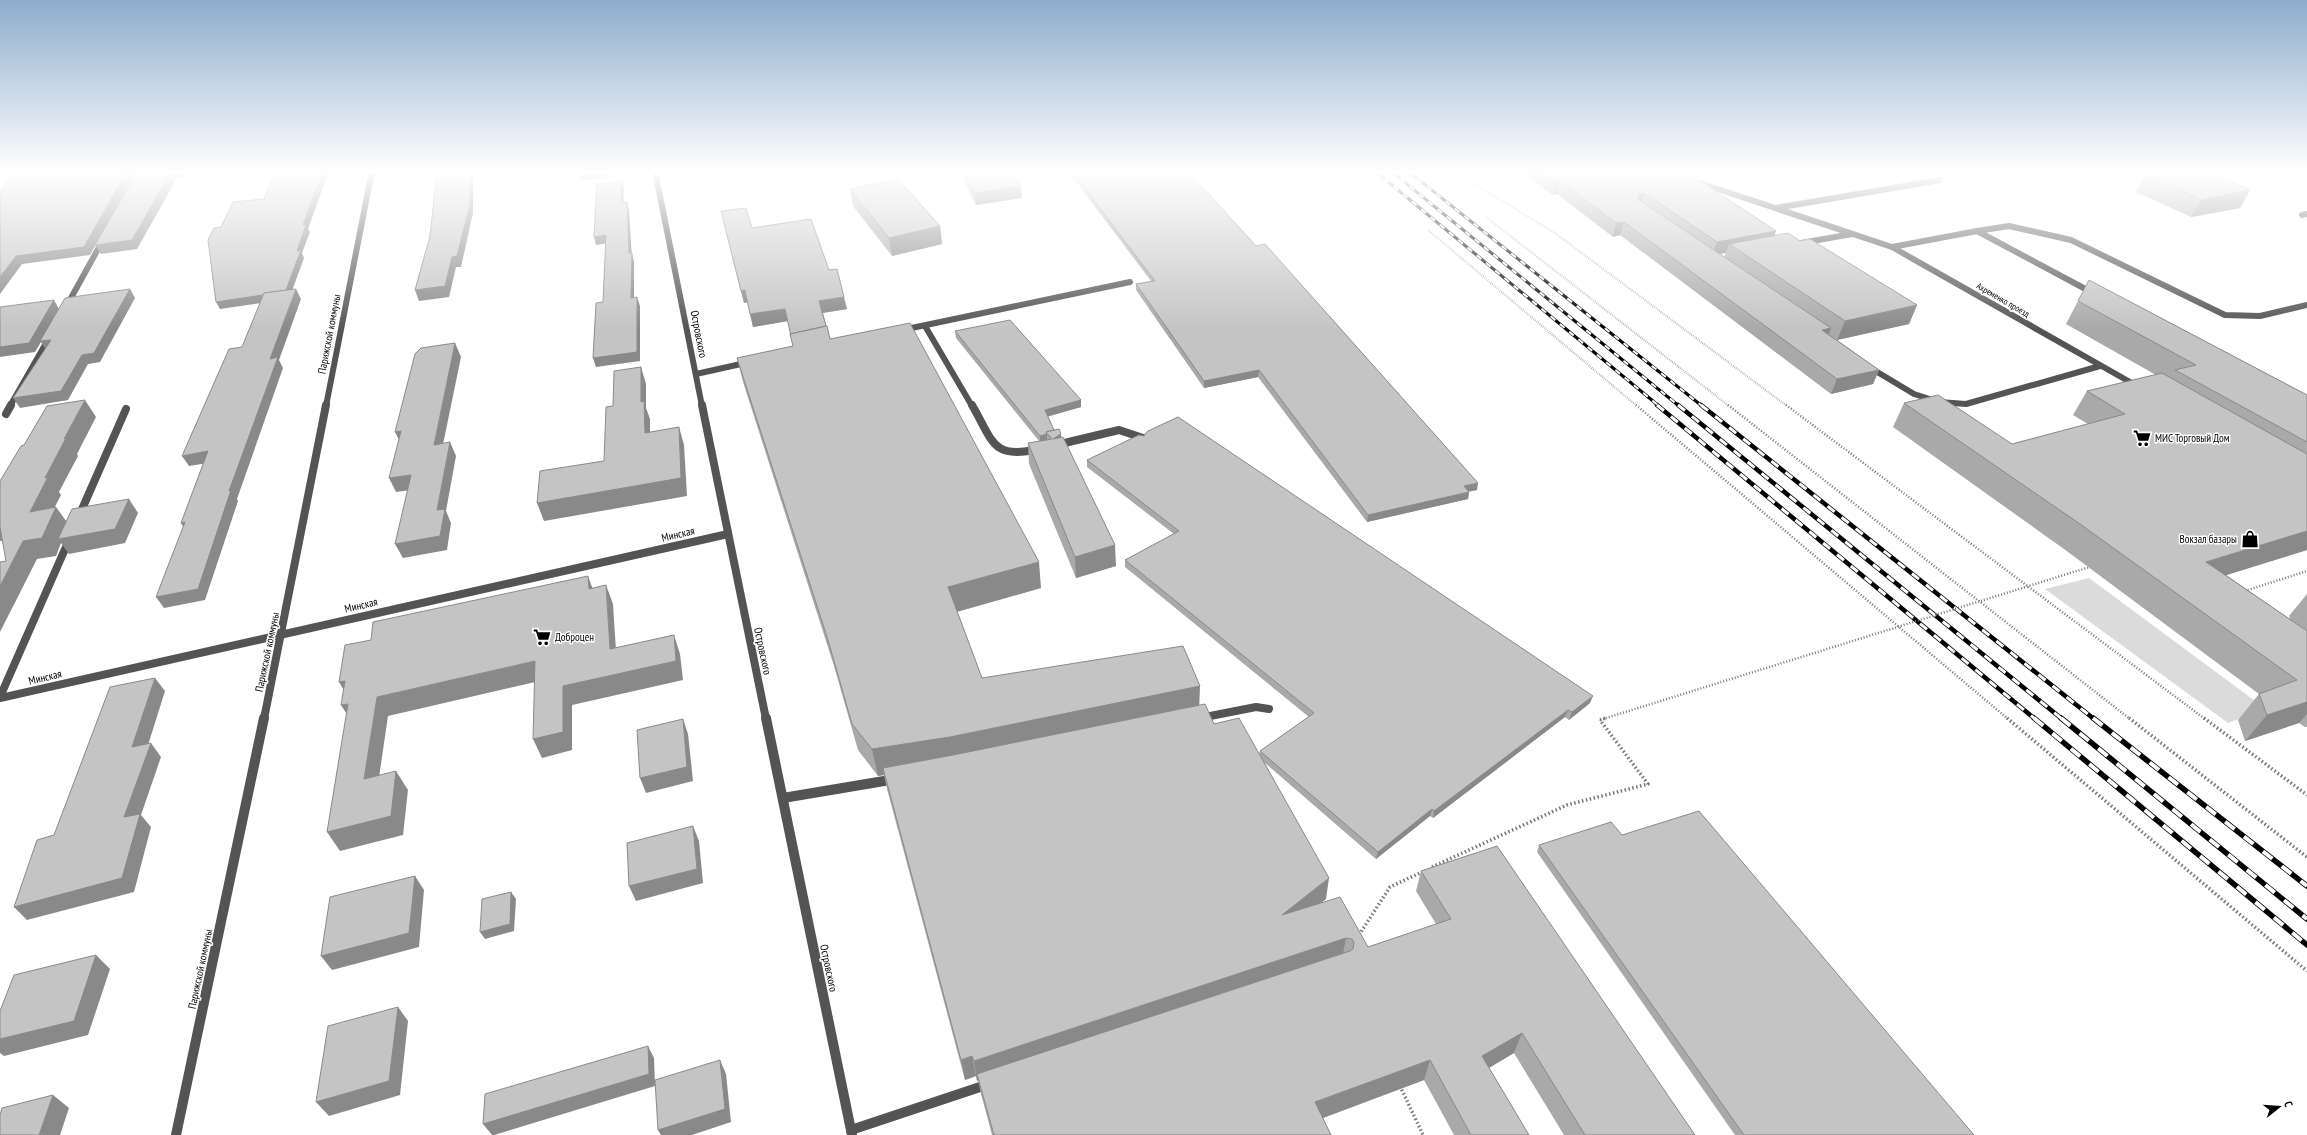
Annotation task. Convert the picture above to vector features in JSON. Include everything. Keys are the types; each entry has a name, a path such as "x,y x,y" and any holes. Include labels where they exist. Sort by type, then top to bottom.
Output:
{"street":[{"name":"Парижской коммуны","path":"176,1135 282,634 362,224"},
{"name":"Островского","path":"666,224 728,534 852,1132"},
{"name":"Ахременко проезд","path":"1823,224 1892,247 2142,389"},
{"path":"1892,247 2008,226 2071,240 2213,310 2232,317 2251,318 2307,305"},
{"path":"1977,231 2097,295"},
{"path":"61,317 107,234"},
{"path":"1797,244 1852,234"},
{"path":"895,332 1130,282"},
{"path":"61,304 68,303"},
{"path":"925,326 994,443 1002,452 1016,454 1119,430 1143,438"},
{"path":"6,414 53,330"},
{"path":"696,374 757,361"},
{"path":"1862,363 1908,392 1931,400 1954,404 1966,404 2100,366"},
{"path":"0,698 126,409"},
{"name":"Минская","path":"0,698 728,534"},
{"path":"1194,720 1256,707 1269,709"},
{"path":"783,798 908,778"},
{"path":"852,1132 1003,1079"}],"path":[{"path":"1495,224 2053,658"},
{"path":"1540,224 1555,233 2306,793"},
{"path":"1428,230 1968,687 2307,971"},
{"path":"1356,940 1390,887 1567,805 1648,784 1600,720 2097,564"},
{"path":"2238,593 2307,572"},
{"path":"1980,601 2307,857"},
{"path":"1898,627 1968,687"},
{"path":"1396,1078 1423,1135"}],"shaded area":[{"path":"2089,578 2266,709 2228,723 2045,589"}],"building":[{"path":"0,224 97,224 84,247 16,256 0,277"},
{"path":"107,224 141,224 132,240 95,245"},
{"path":"222,224 306,225 297,251 301,250 286,290 216,302 208,240 214,228 221,227"},
{"path":"431,224 465,224 457,256 452,257 445,286 415,290 430,236"},
{"path":"595,224 628,224 629,253 632,253 631,298 637,297 637,352 593,358 596,303 603,302 606,235 594,237"},
{"path":"724,224 751,224 752,228 778,224 813,224 829,270 837,269 844,297 819,301 826,326 791,334 785,309 750,314 745,290 741,291"},
{"path":"878,224 938,224 940,226 889,238"},
{"path":"1112,224 1236,224 1256,246 1265,244 1478,483 1464,486 1469,492 1368,515 1259,370 1204,381 1136,284 1155,281"},
{"path":"1627,224 1675,224 1831,328 1822,330 1879,370 1837,379"},
{"path":"1690,224 1765,224 1776,231 1717,242"},
{"path":"1788,233 1800,241 1810,239 1917,305 1845,321 1729,244"},
{"path":"2089,280 2307,395 2307,442 2175,370 2196,365 2078,301"},
{"path":"130,289 94,353 82,355 61,391 13,398 51,340 40,341 65,298"},
{"path":"296,289 270,359 278,357 229,491 231,490 198,589 156,597 185,522 181,523 208,451 182,456 229,349 242,347 264,293"},
{"path":"54,300 29,343 0,347 0,307"},
{"path":"1010,320 1081,400 1045,410 1054,430 1046,432 1047,434 1040,436 955,331"},
{"path":"910,323 1039,562 948,587 982,678 1183,646 1200,686 950,737 872,749 852,724 828,640 737,358 793,346 790,334 827,326 830,339"},
{"path":"455,343 434,445 450,442 437,510 445,509 440,536 395,544 411,475 389,478 401,431 395,432 415,354 421,348"},
{"path":"641,367 641,402 644,401 645,433 679,427 681,478 537,503 540,471 604,461 606,407 613,406 614,371"},
{"path":"2162,373 2307,454 2307,531 2206,562 2307,631 2307,702 2267,715 2259,694 2297,680 2080,524 1904,403 1938,395 2012,444 2125,414 2087,391"},
{"path":"85,400 64,439 66,438 45,478 48,477 30,512 56,507 42,538 23,541 0,586 0,562 6,561 0,527 0,481 21,446 24,445 47,406"},
{"path":"1178,417 1593,696 1572,712 1568,710 1434,811 1432,809 1378,852 1260,751 1314,713 1125,560 1179,531 1087,460 1139,435 1144,436 1148,431"},
{"path":"1059,429 1061,434 1053,439 1063,437 1115,545 1075,557 1028,443 1052,439 1046,432"},
{"path":"129,499 115,529 58,539 72,509"},
{"path":"588,576 589,589 606,585 610,649 674,635 676,661 563,686 563,732 533,739 535,661 377,697 364,779 396,771 391,816 327,832 348,704 341,705 345,681 339,682 345,645 371,640 373,622"},
{"path":"155,678 132,747 151,743 124,817 140,814 122,878 14,907 37,840 54,835 110,687"},
{"path":"1205,704 1214,724 1239,718 1329,878 1282,915 1340,897 1368,947 1451,919 1421,871 1497,846 1695,1135 1585,1135 1522,1033 1482,1056 1529,1135 1471,1135 1430,1060 1315,1102 1331,1135 994,1135 977,1074 1350,951 1353,949 1354,943 1352,939 1346,938 974,1061 972,1056 961,1060 883,768"},
{"path":"683,719 687,767 640,778 637,730"},
{"path":"1699,811 1974,1135 1744,1135 1539,845 1611,822 1622,835"},
{"path":"693,826 697,869 629,886 627,843"},
{"path":"415,876 409,933 321,956 330,897"},
{"path":"511,892 510,924 480,932 482,899"},
{"path":"96,955 74,1021 0,1039 0,1011 14,975"},
{"path":"398,1007 389,1081 316,1102 328,1026"},
{"path":"648,1046 649,1074 483,1124 485,1094"},
{"path":"720,1060 725,1109 658,1130 655,1080"},
{"path":"53,1095 39,1135 0,1135 0,1115 2,1108"}],"railway":[{"path":"1439,224 1659,406"},
{"path":"1456,224 1679,406"},
{"path":"1474,224 1702,406"},
{"path":"1657,405 2035,719"},
{"path":"1678,405 2062,719"},
{"path":"1701,405 2094,719"},
{"path":"2034,718 2307,945"},
{"path":"2061,718 2307,919"},
{"path":"2093,718 2307,886"}],"place":[{"name":"МИС Торговый Дом","path":"2142,438"},
{"name":"Вокзал базары","path":"2250,539"},
{"name":"Доброцен","path":"542,637"}]}
